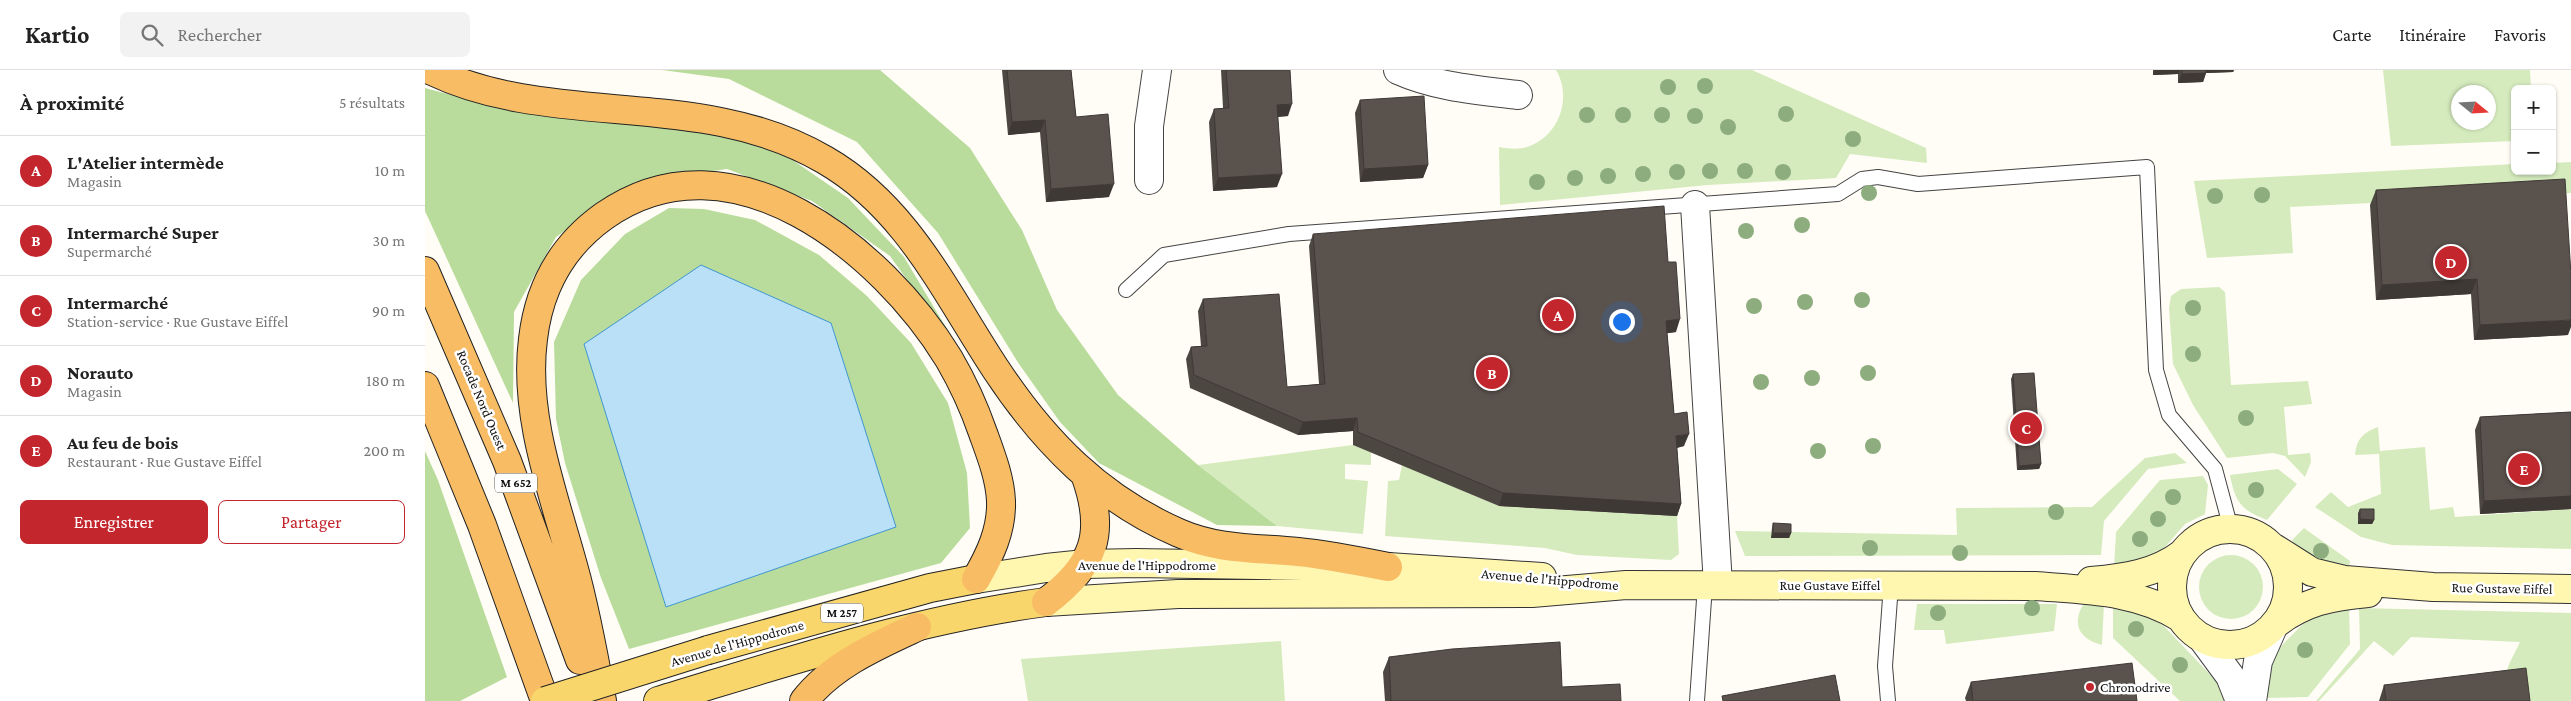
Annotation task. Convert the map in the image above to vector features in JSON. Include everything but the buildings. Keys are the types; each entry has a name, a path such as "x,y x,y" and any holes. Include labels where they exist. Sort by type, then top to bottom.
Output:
{"highway":[{"path":"430,70 478,88 529,99 705,117 741,125 783,139 825,160 862,185 903,227 928,259 1014,395 1049,439 1086,477 1111,496 1144,516 1198,540 1236,548 1316,554 1388,567"},
{"path":"602,701 583,605 546,465 537,423 532,392 533,339 543,294 550,275 561,258 587,228 626,202 644,194 685,185 706,185 730,187 770,198 816,223 841,241 895,289 933,336 959,377 970,398 993,460 1001,502 1000,519 990,554 976,579"},
{"name":"Rocade Nord Ouest","path":"425,270 507,461 595,701"},
{"path":"425,386 479,516 545,701"},
{"path":"1046,602 1071,581 1085,564 1096,523 1095,506 1086,477"},
{"path":"804,701 839,668 917,627"}],"main road":[{"path":"2231,529 2250,532 2273,548 2283,563 2288,581 2286,600 2274,625 2259,637 2240,644 2221,644 2202,638 2181,618 2173,600 2172,580 2183,553 2204,535 2231,529"},
{"name":"Rue Gustave Eiffel","path":"2273,548 2298,565 2326,577 2345,580 2433,587 2571,588"},
{"name":"Rue Gustave Eiffel","path":"2035,586 2143,574 2158,569 2183,553"},
{"name":"Avenue de l'Hippodrome","path":"545,701 708,650 930,588 1014,572 1085,564 1388,567 1625,585"},
{"name":"Rue Gustave Eiffel","path":"1625,585 2035,586 2096,591 2138,598 2167,609 2181,618"},
{"name":"Avenue de l'Hippodrome","path":"658,701 917,627 988,610 1046,602 1178,594 1531,593 1625,585"},
{"name":"Rue Gustave Eiffel","path":"2274,625 2299,607 2318,599 2433,587"}],"street":[{"path":"1149,180 1149,126 1157,70"},
{"path":"1398,70 1422,80 1452,87 1517,95"},
{"path":"1695,205 1711,585"},
{"path":"2251,701 2253,678 2258,661 2274,625"},
{"path":"2202,638 2220,660 2240,701"}],"lane":[{"path":"1126,290 1164,255 1289,234 1838,194 1862,179 1878,177 1918,184 2147,167 2156,370 2169,415 2215,469 2231,529"},
{"path":"1697,701 1711,585"},
{"path":"1888,701 1885,666 1891,585"}],"green space":[{"path":"662,70 880,70 970,148 1022,230 1057,310 1118,395 1198,465 1277,526 1217,525 1099,463 1060,422 1019,364 938,233 857,142 729,79"},
{"path":"1556,70 1752,70 1926,148 1927,163 1850,154 1836,178 1708,185 1500,205 1499,147 1515,149 1530,146 1549,133 1556,124 1563,103 1563,92"},
{"path":"2383,70 2530,70 2531,85 2511,85 2511,141 2391,146"},
{"path":"425,88 511,111 711,128 778,150 848,198 904,257 972,371 890,256 812,201 727,169 635,182 556,237 514,312 513,403 425,211"},
{"path":"2571,162 2571,193 2290,207 2293,253 2207,258 2194,181 2511,164 2511,175 2556,175 2556,163"},
{"path":"669,208 704,209 755,220 819,255 867,296 911,343 948,403 967,473 970,528 941,563 629,649 601,578 565,463 556,419 554,342 581,280 625,234"},
{"path":"2219,287 2225,292 2231,385 2308,381 2312,404 2284,407 2288,455 2310,453 2311,462 2305,477 2285,456 2273,453 2227,458 2193,405 2173,364 2169,308 2171,296 2181,289"},
{"path":"2378,427 2380,451 2425,447 2430,510 2453,507 2455,517 2571,509 2571,549 2392,545 2361,537 2315,507 2331,492 2348,507 2381,494 2379,454 2355,455 2359,440 2368,432"},
{"path":"1353,445 1371,452 1371,465 1345,464 1345,479 1368,481 1363,534 1277,526 1198,465"},
{"path":"425,451 438,480 507,677 460,701 425,701"},
{"path":"2175,453 2187,463 2148,469 2104,521 2101,555 1745,556 1735,531 1957,535 1956,508 2092,507 2145,458"},
{"path":"1402,465 1499,506 1677,516 1679,554 1671,560 1577,555 1545,548 1385,536 1388,481 1399,480"},
{"path":"2278,469 2297,484 2267,520 2251,513 2241,504 2234,492 2230,475"},
{"path":"2203,476 2208,485 2205,514 2185,524 2153,561 2114,569 2116,532 2160,480"},
{"path":"2304,528 2350,561 2349,573 2298,550 2292,540"},
{"path":"2231,555 2243,558 2254,564 2260,575 2263,587 2260,599 2254,610 2243,616 2231,619 2219,616 2208,610 2202,599 2199,587 2202,575 2208,564 2219,558"},
{"path":"2084,603 2104,603 2102,645 2088,639 2080,630 2078,618"},
{"path":"1917,604 2057,604 2054,631 1946,644 1944,630 1914,630"},
{"path":"2113,605 2143,614 2163,625 2218,683 2225,701 2180,701 2113,638"},
{"path":"2349,607 2350,644 2308,697 2265,698 2270,660 2284,643 2305,622 2327,610"},
{"path":"2359,608 2571,613 2571,701 2523,701 2511,683 2507,672 2520,642 2411,637 2393,656 2374,641 2319,701 2316,701 2360,649"},
{"path":"1281,641 1285,701 1028,701 1021,659"}],"water":[{"path":"701,265 831,323 896,527 666,607 584,344"}],"place":[{"name":"Norauto","path":"2451,262"},
{"name":"L'Atelier intermède","path":"1558,315"},
{"name":"Intermarché Super","path":"1492,373"},
{"name":"Intermarché","path":"2026,428"},
{"name":"Au feu de bois","path":"2524,469"},
{"name":"Chronodrive","path":"2090,687"}]}
